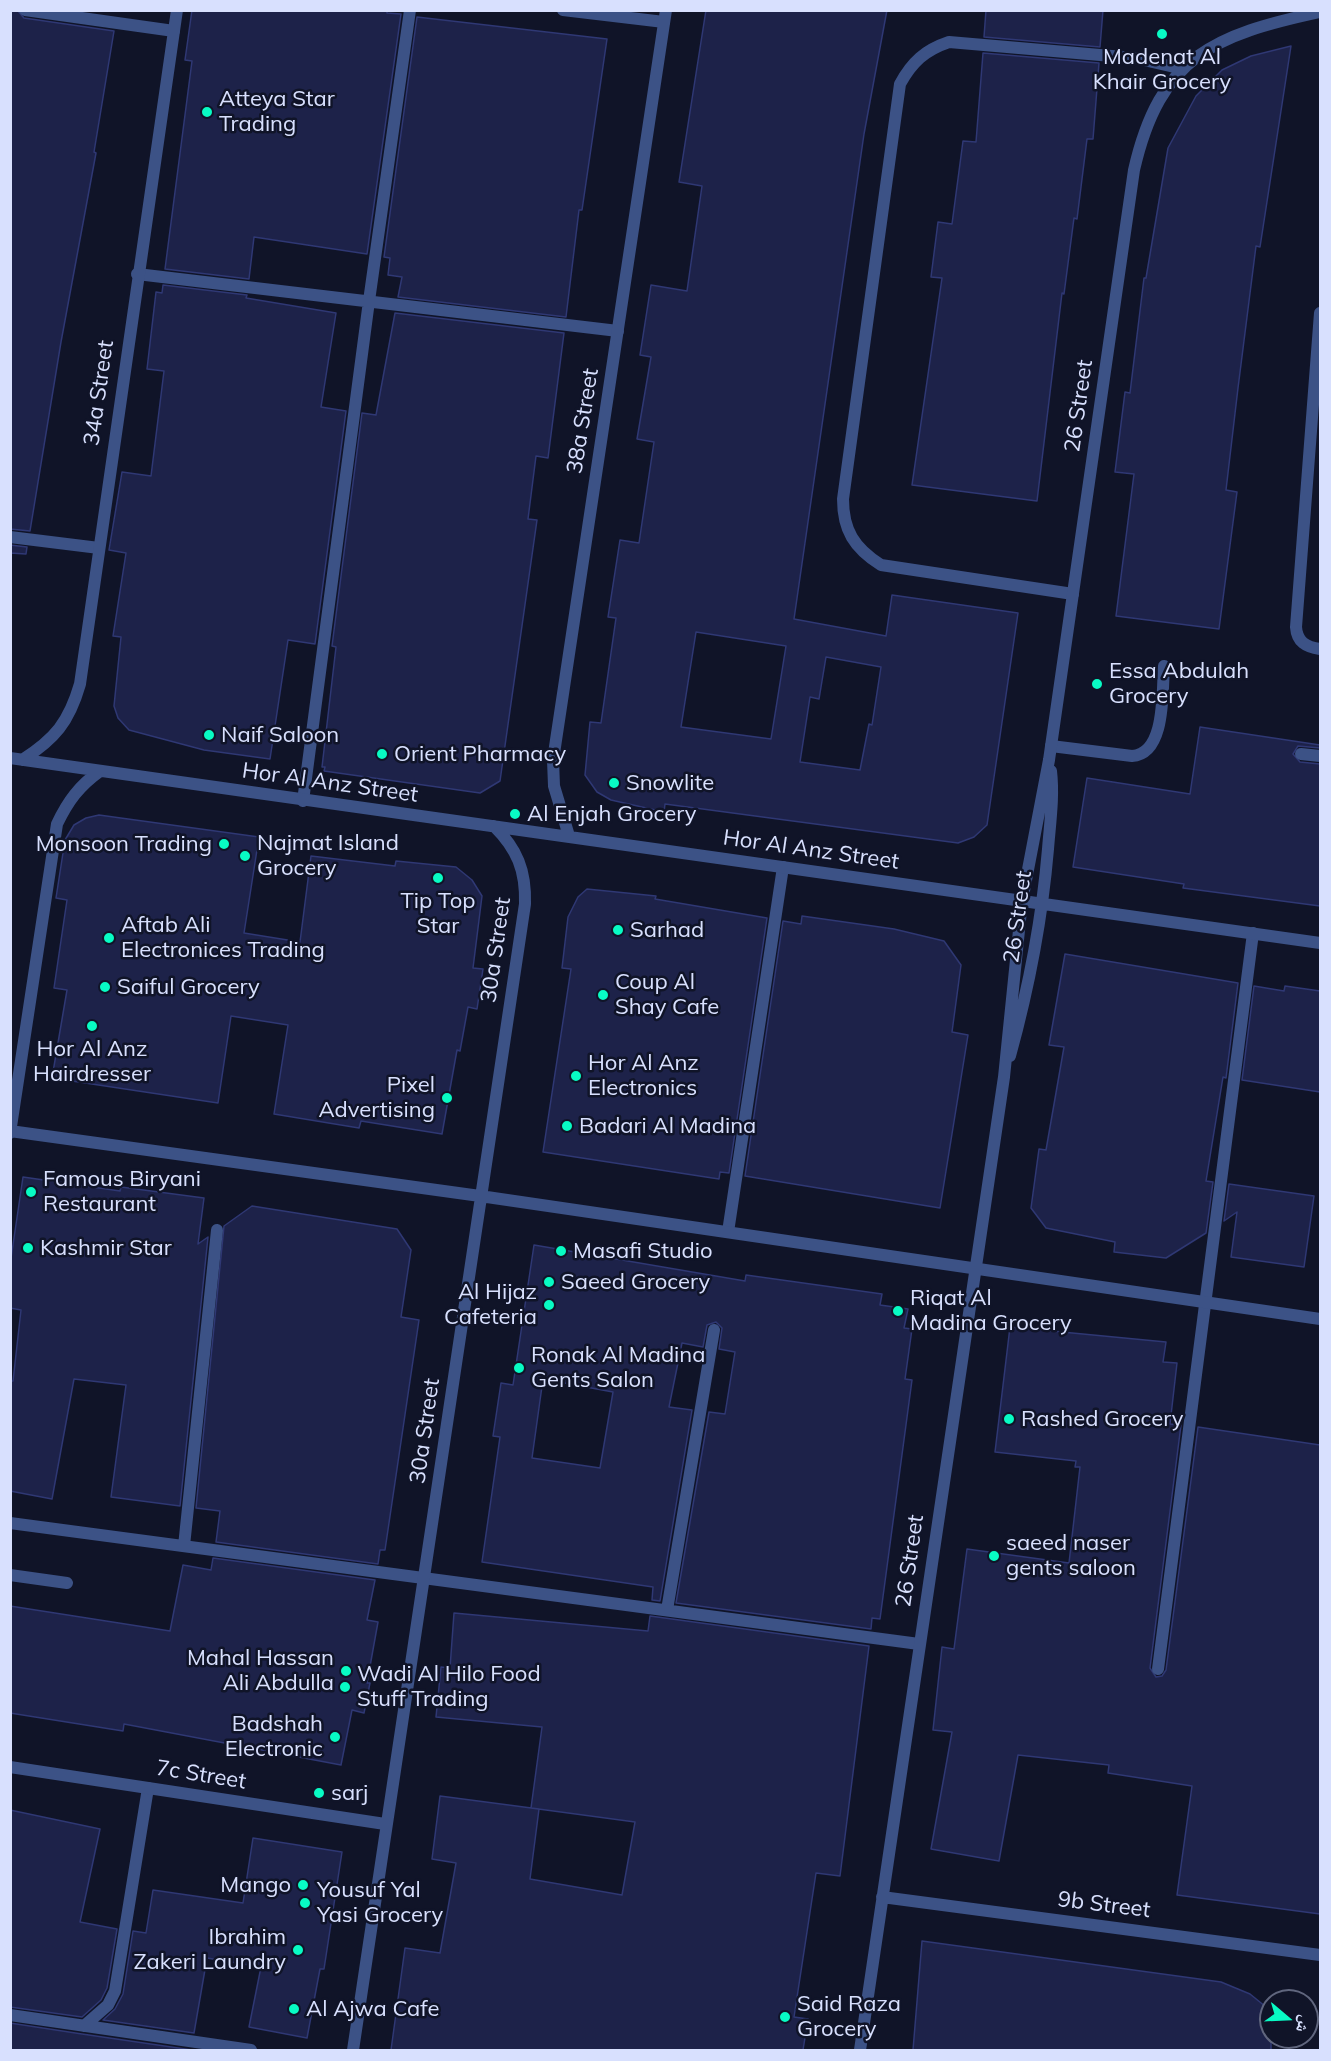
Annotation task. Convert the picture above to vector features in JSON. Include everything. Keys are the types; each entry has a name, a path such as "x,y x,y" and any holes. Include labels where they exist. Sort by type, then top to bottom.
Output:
{"street":[{"path":"25,10 174,31"},
{"name":"34a Street","path":"16,759 42,747 54,735 73,708 80,684 137,274 177,10"},
{"path":"303,801 410,10"},
{"path":"563,10 665,16"},
{"name":"26 Street","path":"860,2050 1004,1077 1022,901 1049,760 1134,170 1143,133 1159,99 1183,69 1210,47 1241,31 1320,12"},
{"name":"38a Street","path":"569,836 554,786 553,760 665,16"},
{"path":"1073,594 880,565 857,546 843,519 843,499 900,84 918,57 949,42 1135,58 1183,69"},
{"path":"137,274 618,330"},
{"path":"1320,313 1296,627 1300,642 1320,649"},
{"path":"10,537 99,549"},
{"path":"1051,746 1132,756 1141,755 1149,750 1157,735 1164,666"},
{"path":"1301,754 1320,756"},
{"name":"Hor Al Anz Street","path":"16,759 1320,943"},
{"name":"26 Street","path":"1004,1077 1028,989 1043,904 1052,801 1049,760"},
{"path":"100,771 81,784 67,803 57,824 11,1132 480,1196 1320,1319"},
{"name":"30a Street","path":"353,2050 385,1824 525,904 526,881 520,861 509,842 494,826"},
{"path":"728,1232 783,867"},
{"path":"1158,1669 1253,933"},
{"path":"184,1546 217,1230"},
{"path":"667,1610 714,1330"},
{"path":"10,1523 919,1644"},
{"path":"10,1575 67,1583"},
{"name":"7c Street","path":"10,1767 385,1824"},
{"path":"84,2026 108,2005 115,1991 148,1788"},
{"name":"9b Street","path":"882,1897 1320,1954"},
{"path":"10,2015 251,2050"}],"building":[{"path":"10,10 17,10 24,18 114,31 94,152 96,153 61,342 30,531 10,529"},
{"path":"192,10 387,10 387,13 401,14 367,254 254,237 249,279 165,269 192,61 185,60"},
{"path":"706,10 887,10 864,134 794,619 886,636 892,595 1018,613 987,825 974,837 958,843 665,804 664,812 611,800 597,792 585,775 590,722 601,723 616,618 608,617 620,540 639,543 654,442 637,439 651,357 640,355 651,285 687,291 702,186 679,182","holes":["696,632 786,646 771,739 681,727","826,657 881,667 872,725 869,724 860,770 800,762 810,697 819,699"]},
{"path":"986,10 1103,10 1100,47 984,37"},
{"path":"417,17 607,39 582,210 579,210 566,317 398,297 402,277 388,275 390,258 384,257"},
{"path":"1291,46 1260,247 1256,246 1238,388 1226,490 1237,492 1219,629 1116,616 1134,474 1115,472 1125,392 1130,393 1144,278 1146,278 1168,148 1196,96 1222,70 1251,56"},
{"path":"983,53 1099,63 1093,139 1087,139 1077,219 1074,218 1064,294 1062,293 1037,501 912,485 942,278 931,277 938,222 952,224 963,141 976,142"},
{"path":"163,285 247,295 246,298 336,313 321,407 346,411 315,644 288,640 270,759 204,750 129,730 118,718 114,706 121,637 113,636 126,553 109,550 122,472 151,476 164,371 147,369 156,292 162,293"},
{"path":"395,313 564,333 548,458 536,456 528,519 537,520 500,781 480,793 324,771 325,767 322,767 336,647 332,646 362,413 376,415"},
{"path":"10,545 27,547 26,554 10,553"},
{"path":"1200,727 1320,745 1320,748 1298,746 1293,754 1300,762 1320,764 1320,906 1183,888 1184,884 1073,867 1087,778 1190,794"},
{"path":"99,815 259,837 244,933 300,942 311,856 395,866 396,861 456,867 472,880 482,896 473,968 483,969 477,1009 468,1007 460,1051 457,1050 442,1134 361,1121 359,1128 274,1114 288,1025 231,1016 218,1103 52,1078 67,990 54,988 67,900 56,898 65,840 74,825 86,818"},
{"path":"587,889 656,896 655,899 767,918 729,1173 720,1172 719,1179 543,1152 571,969 562,968 568,917 578,897"},
{"path":"802,916 894,929 944,941 961,965 952,1032 968,1035 940,1208 745,1176 783,921 801,924"},
{"path":"1065,954 1238,983 1226,1078 1223,1077 1206,1181 1213,1182 1206,1233 1166,1258 1114,1252 1115,1242 1046,1228 1031,1208 1039,1149 1046,1150 1064,1047 1049,1045"},
{"path":"1254,986 1284,991 1285,986 1320,991 1320,1092 1242,1080"},
{"path":"23,1177 120,1191 121,1187 204,1198 198,1244 208,1237 180,1506 111,1497 126,1385 74,1379 52,1499 10,1491 10,1381 13,1381 21,1310 10,1308 10,1265"},
{"path":"1229,1184 1314,1196 1304,1267 1231,1257 1237,1212 1224,1221"},
{"path":"252,1206 397,1229 411,1250 401,1317 419,1320 385,1550 380,1550 378,1564 216,1542 220,1511 196,1508 224,1226"},
{"path":"534,1245 745,1281 746,1275 882,1294 880,1305 908,1309 904,1328 912,1329 905,1379 912,1380 880,1619 872,1618 871,1629 676,1603 709,1412 725,1414 735,1352 719,1349 722,1328 716,1322 707,1325 703,1347 682,1343 669,1407 692,1410 660,1601 652,1600 653,1587 482,1562 500,1437 493,1436 501,1383 513,1385","holes":["543,1379 613,1392 600,1468 532,1458"]},
{"path":"1010,1327 1166,1342 1163,1362 1177,1363 1170,1424 1181,1425 1150,1668 1156,1677 1162,1676 1166,1670 1198,1427 1320,1445 1320,1914 1177,1895 1192,1786 1108,1773 1109,1765 1018,1755 999,1861 931,1849 952,1732 933,1730 942,1647 954,1649 967,1549 1069,1563 1080,1467 1075,1467 1076,1461 995,1452"},
{"path":"213,1558 375,1580 367,1620 378,1622 367,1683 370,1683 364,1713 352,1710 341,1765 124,1724 123,1731 10,1713 10,1606 170,1631 183,1565 211,1570"},
{"path":"454,1613 648,1631 650,1616 869,1646 840,1876 816,1873 794,2017 808,2019 803,2050 391,2050 405,1948 440,1953 456,1863 432,1859 440,1796 531,1808 542,1727 436,1717 441,1667 450,1668","holes":["539,1809 635,1822 622,1895 530,1879"]},
{"path":"10,1810 100,1829 80,1922 117,1929 107,1988 101,2000 82,2017 10,2007"},
{"path":"253,1838 342,1852 324,1969 320,1969 307,2038 249,2027 261,1967 207,1958 194,2033 103,2020 115,2009 123,1994 133,1931 146,1933 153,1890 243,1903"},
{"path":"922,1941 1221,1982 1250,1994 1259,2001 1259,2049 1271,2049 1271,2050 913,2050"},
{"path":"10,2023 82,2034 192,2050 10,2050"}],"place":[{"name":"Madenat Al Khair Grocery","path":"1162,34"},
{"name":"Atteya Star Trading","path":"207,112"},
{"name":"Essa Abdulah Grocery","path":"1097,684"},
{"name":"Naif Saloon","path":"209,735"},
{"name":"Orient Pharmacy","path":"382,754"},
{"name":"Snowlite","path":"614,783"},
{"name":"Al Enjah Grocery","path":"515,814"},
{"name":"Monsoon Trading","path":"224,844"},
{"name":"Najmat Island Grocery","path":"245,856"},
{"name":"Tip Top Star","path":"438,878"},
{"name":"Sarhad","path":"618,930"},
{"name":"Aftab Ali Electronices Trading","path":"109,938"},
{"name":"Saiful Grocery","path":"105,987"},
{"name":"Coup Al Shay Cafe","path":"603,995"},
{"name":"Hor Al Anz Hairdresser","path":"92,1026"},
{"name":"Hor Al Anz Electronics","path":"576,1076"},
{"name":"Pixel Advertising","path":"447,1098"},
{"name":"Badari Al Madina","path":"567,1126"},
{"name":"Famous Biryani Restaurant","path":"31,1192"},
{"name":"Kashmir Star","path":"28,1248"},
{"name":"Masafi Studio","path":"561,1251"},
{"name":"Saeed Grocery","path":"549,1282"},
{"name":"Al Hijaz Cafeteria","path":"549,1305"},
{"name":"Riqat Al Madina Grocery","path":"898,1311"},
{"name":"Ronak Al Madina Gents Salon","path":"519,1368"},
{"name":"Rashed Grocery","path":"1009,1419"},
{"name":"saeed naser gents saloon","path":"994,1556"},
{"name":"Mahal Hassan Ali Abdulla","path":"346,1671"},
{"name":"Wadi Al Hilo Food Stuff Trading","path":"345,1687"},
{"name":"Badshah Electronic","path":"335,1737"},
{"name":"sarj","path":"319,1793"},
{"name":"Mango","path":"303,1885"},
{"name":"Yousuf Yal Yasi Grocery","path":"305,1903"},
{"name":"Ibrahim Zakeri Laundry","path":"298,1950"},
{"name":"Al Ajwa Cafe","path":"294,2009"},
{"name":"Said Raza Grocery","path":"785,2017"}]}
